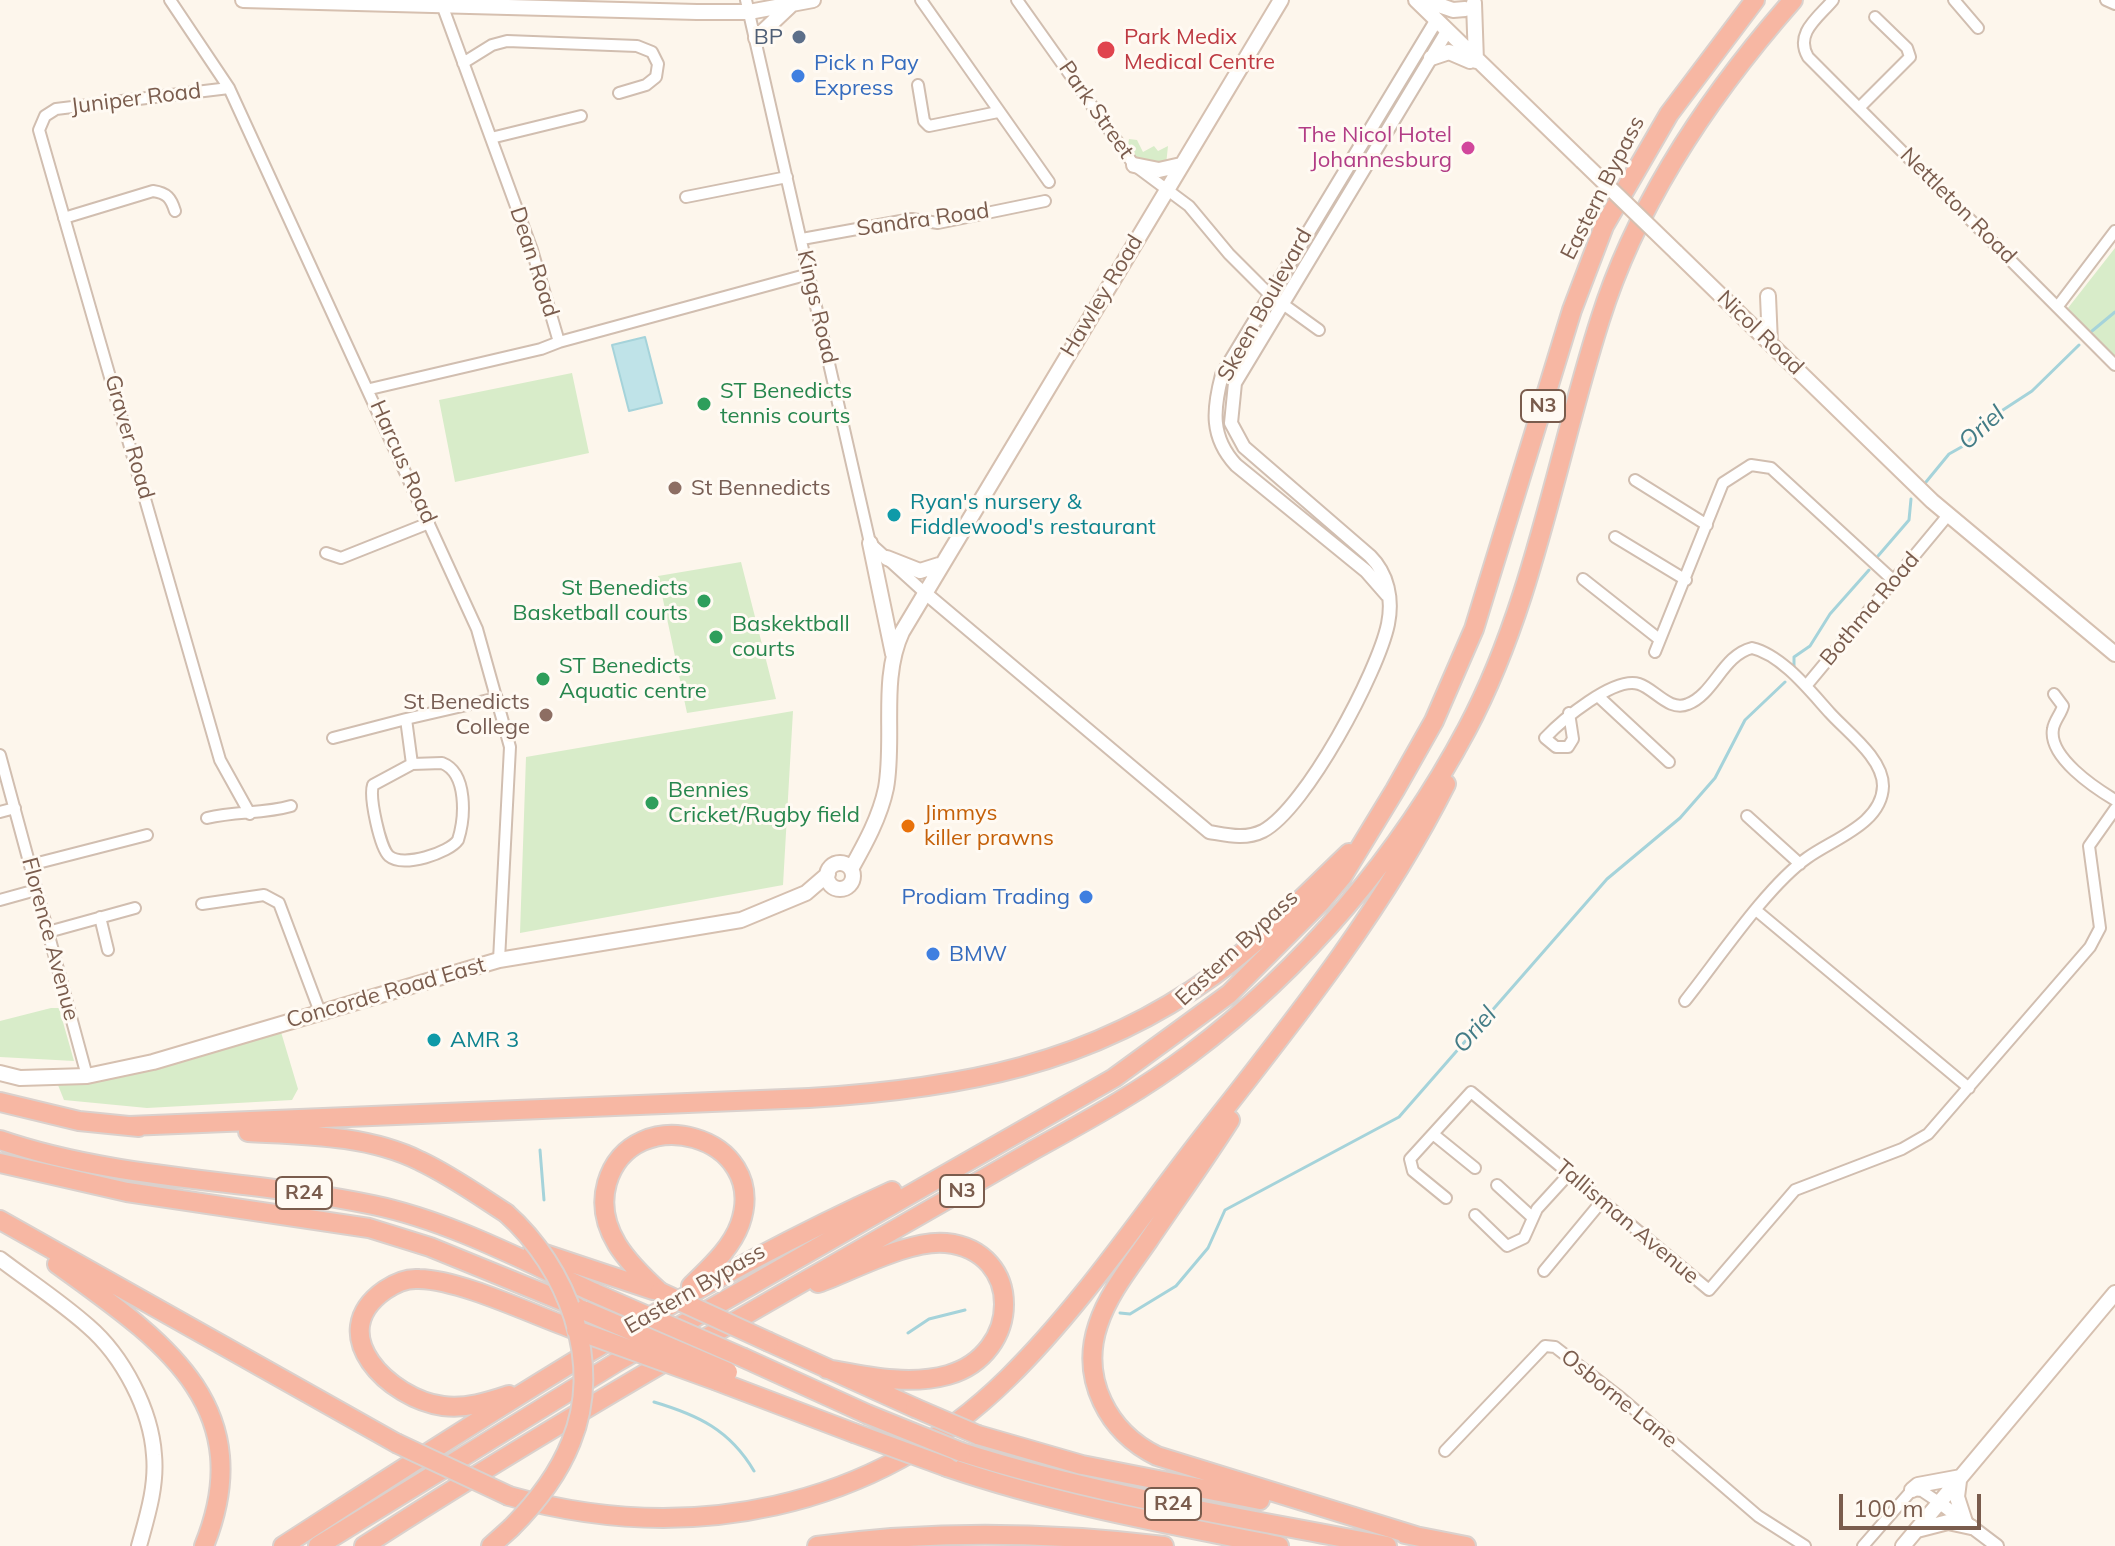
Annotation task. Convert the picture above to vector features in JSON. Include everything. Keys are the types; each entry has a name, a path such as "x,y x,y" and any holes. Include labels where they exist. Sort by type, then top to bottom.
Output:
{"highway":[{"name":"Eastern Bypass","path":"318,1546 604,1370 1114,1078 1229,994 1320,903 1369,833 1434,721 1474,629 1572,310 1604,226 1669,114 1755,0"},
{"name":"N3","path":"364,1546 773,1299 1130,1094 1188,1056 1243,1012 1311,947 1356,895 1419,807 1467,729 1491,677 1520,595 1613,282 1673,164 1721,91 1793,0"},
{"path":"1416,1536 1234,1482 1144,1450 1119,1430 1106,1412 1094,1375 1098,1325 1122,1279 1399,871 1453,769 1467,729"},
{"path":"129,1126 809,1098 879,1094 981,1079 1101,1041 1165,1008 1261,937 1369,833"},
{"path":"0,1221 396,1443 509,1496 554,1511 594,1517 664,1521 727,1518 820,1497 877,1473 979,1406 1026,1361 1304,1007"},
{"path":"0,1102 79,1121 308,1135 367,1143 418,1160 506,1213 531,1235 562,1287 575,1324 582,1366 578,1421 571,1443 545,1490 491,1546"},
{"path":"620,1336 691,1285 716,1262 740,1223 743,1192 735,1168 711,1144 698,1137 660,1136 644,1141 625,1154 609,1176 604,1193 606,1221 638,1280"},
{"name":"R24","path":"0,1140 66,1159 365,1203 437,1225 867,1414 961,1452 1024,1472 1103,1490 1387,1546"},
{"path":"723,1376 576,1330 445,1283 418,1278 397,1282 374,1298 364,1317 361,1337 368,1363 385,1380 411,1398 445,1407 479,1405 513,1393 598,1348 620,1336 787,1240 975,1155"},
{"name":"R24","path":"0,1163 127,1192 369,1228 430,1247 583,1310 854,1433 947,1467 1066,1502 1279,1546"},
{"path":"0,1221 155,1337 196,1383 216,1439 219,1470 219,1489 204,1546"},
{"path":"437,1225 638,1280 827,1369 978,1435 1082,1465 1466,1546"},
{"path":"773,1299 885,1257 934,1243 971,1250 999,1280 1005,1310 999,1337 982,1357 963,1369 928,1379 903,1380 827,1369"},
{"path":"283,1546 598,1348"},
{"path":"817,1546 903,1537 1001,1536 1108,1539 1164,1546"}],"main road":[{"path":"243,0 697,12 788,5 813,0"},
{"path":"697,12 722,0"},
{"path":"768,0 788,5"},
{"name":"Hawley Road","path":"924,592 1281,0"},
{"name":"Nicol Road","path":"1416,0 1446,33 1949,514 2115,654"},
{"path":"1424,0 1453,10 1469,6 1478,63 1449,52 1431,58"},
{"path":"756,38 788,5"},
{"path":"1134,165 1159,170 1181,165"},
{"path":"1768,296 1770,343"},
{"path":"870,543 893,654"},
{"path":"887,558 920,571 939,565"},
{"name":"Concorde Road East","path":"0,1073 20,1078 87,1076 153,1062 499,960 741,920 773,909 814,888 839,869 866,840 886,786 893,654 924,592"},
{"path":"839,869 851,883 837,889 829,881 839,869"},
{"name":"Concorde Road East","path":"773,909 786,908 837,889"},
{"path":"0,1259 90,1327 132,1384 146,1419 154,1456 150,1506 139,1546"},
{"path":"1903,1546 2113,1300"},
{"path":"1912,1490 1918,1485 1960,1479"},
{"path":"1915,1532 1948,1522 1968,1524 1957,1497 1960,1479"}],"street":[{"name":"Harcus Road","path":"170,0 229,88 468,605 510,747 499,960"},
{"path":"921,0 1049,182"},
{"name":"Nettleton Road","path":"1833,0 1805,32 1802,47 1808,57 2115,365"},
{"path":"1954,0 1967,5 1978,28"},
{"path":"2106,0 2115,4"},
{"name":"Dean Road","path":"370,389 541,349 559,342 532,250 441,3"},
{"name":"Park Street","path":"1021,3 1134,165 1189,206 1229,254 1269,294 1319,330"},
{"name":"Kings Road","path":"747,6 870,543"},
{"path":"1859,108 1910,57 1907,48 1875,17"},
{"name":"Skeen Boulevard","path":"1387,595 1341,550 1227,456 1214,421 1222,375 1436,21"},
{"name":"Skeen Boulevard","path":"924,592 1209,832 1240,837 1262,831 1281,816 1341,734 1384,636 1389,614 1386,576 1380,566 1244,447 1235,433 1230,412 1235,383 1446,33"},
{"path":"463,63 492,45 507,41 637,46 652,52 658,64 656,77 646,85 619,93"},
{"path":"918,85 924,121 929,126 998,112"},
{"name":"Juniper Road","path":"45,116 56,109 229,88"},
{"name":"Graver Road","path":"45,116 39,130 220,760 250,814"},
{"path":"491,138 581,116"},
{"path":"686,197 787,177"},
{"path":"64,218 153,191 163,192 171,199 175,211"},
{"name":"Sandra Road","path":"802,239 912,219 938,223 1045,201"},
{"path":"1322,205 1340,208"},
{"path":"2058,306 2115,231"},
{"path":"559,342 809,274"},
{"path":"1655,652 1723,483 1751,465 1765,465 1894,581"},
{"path":"1635,480 1707,525"},
{"path":"1272,495 1282,483"},
{"name":"Bothma Road","path":"1685,1001 1757,911 1800,864 1866,820 1883,788 1880,772 1871,757 1806,686 1949,514"},
{"path":"326,553 341,558 429,523"},
{"path":"1615,537 1686,580"},
{"path":"1341,550 1350,540"},
{"path":"870,543 924,592"},
{"path":"1583,579 1659,639"},
{"path":"1569,713 1631,683 1642,685 1671,704 1685,706 1696,699 1734,658 1752,648 1766,654 1806,686"},
{"path":"2054,694 2063,706 2053,726 2056,747 2073,767 2115,800"},
{"path":"1599,697 1669,762"},
{"path":"333,738 497,698"},
{"path":"406,719 412,764"},
{"name":"Florence Avenue","path":"0,755 87,1076"},
{"path":"442,763 452,769 462,801 460,834 454,846 446,851 397,861 385,851 371,790 380,778 412,764 442,763"},
{"path":"207,818 230,812 250,814 291,806"},
{"path":"0,812 15,808"},
{"name":"Tallisman Avenue","path":"1446,1198 1409,1165 1471,1092 1709,1290 1790,1194 1921,1140 2095,940 2100,928 2089,846 2115,809"},
{"path":"1747,816 1800,864"},
{"path":"30,865 147,835"},
{"path":"0,900 36,890"},
{"path":"202,904 250,896 271,896 283,908 320,1012"},
{"path":"48,932 135,908"},
{"path":"1757,911 1969,1088"},
{"path":"100,917 108,950"},
{"path":"1433,1134 1475,1168"},
{"path":"1475,1215 1507,1246 1524,1238 1532,1217 1569,1174"},
{"path":"1497,1185 1532,1217"},
{"path":"1544,1271 1602,1201"},
{"name":"Osborne Lane","path":"1445,1451 1545,1346 1555,1347 1621,1398 1758,1516 1805,1546"},
{"path":"1863,1546 1912,1490 1922,1491 1997,1546"}],"green space":[{"path":"1129,139 1137,140 1143,152 1154,146 1158,151 1168,146 1166,165 1134,156 1128,146"},
{"path":"2115,248 2115,360 2068,308"},
{"path":"572,373 589,453 455,482 439,400"},
{"name":"Baskektball courts","path":"741,562 776,699 687,713 658,576"},
{"path":"793,711 783,885 520,933 526,757"},
{"path":"59,1008 74,1061 0,1057 0,1021"},
{"path":"271,1025 281,1032 298,1089 292,1100 147,1108 64,1100 58,1085 130,1074"}],"water":[{"path":"645,337 662,403 629,411 612,345"}],"waterway":[{"name":"Oriel","path":"2092,331 2115,312"},
{"name":"Oriel","path":"1926,482 1949,454 1965,445 1986,421 2032,391 2079,345"},
{"path":"1878,556 1909,520 1911,499"},
{"name":"Oriel","path":"1794,670 1794,657 1810,646 1830,614 1869,570"},
{"name":"Oriel","path":"1120,1313 1130,1314 1176,1286 1208,1248 1225,1210 1399,1117 1607,879 1680,818 1715,778 1745,720 1785,682"},
{"path":"540,1150 544,1200"},
{"path":"908,1333 929,1319 965,1310"},
{"path":"654,1402 685,1412 712,1426 734,1445 754,1471"}],"place":[{"name":"BP","path":"799,37"},
{"name":"Park Medix Medical Centre","path":"1106,50"},
{"name":"Pick n Pay Express","path":"798,76"},
{"name":"The Nicol Hotel Johannesburg","path":"1468,148"},
{"name":"ST Benedicts tennis courts","path":"704,404"},
{"name":"St Bennedicts","path":"675,488"},
{"name":"Ryan's nursery & Fiddlewood's restaurant","path":"894,515"},
{"name":"St Benedicts Basketball courts","path":"704,601"},
{"name":"Baskektball courts","path":"716,637"},
{"name":"ST Benedicts Aquatic centre","path":"543,679"},
{"name":"St Benedicts College","path":"546,715"},
{"name":"Bennies Cricket/Rugby field","path":"652,803"},
{"name":"Jimmys killer prawns","path":"908,826"},
{"name":"Prodiam Trading","path":"1086,897"},
{"name":"BMW","path":"933,954"},
{"name":"AMR 3","path":"434,1040"}]}
